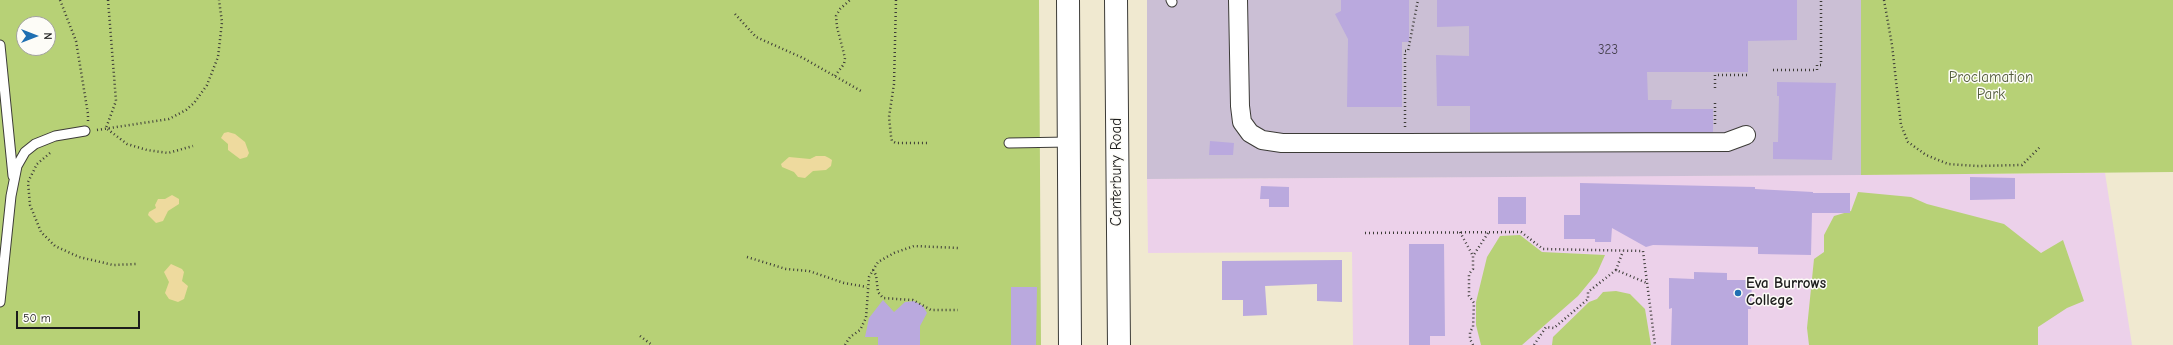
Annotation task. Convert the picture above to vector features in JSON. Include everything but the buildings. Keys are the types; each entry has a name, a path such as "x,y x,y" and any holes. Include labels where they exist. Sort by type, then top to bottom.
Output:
{"main road":[{"path":"1068,0 1070,345"},
{"name":"Canterbury Road","path":"1116,0 1119,345"}],"street":[{"path":"1238,0 1240,106 1242,122 1250,133 1262,140 1282,142 1405,143 1727,142 1746,135"}],"lane":[{"path":"0,45 13,182 0,302"},
{"path":"13,182 22,157 35,144 55,136 85,131"},
{"path":"1009,143 1069,142"}],"path":[{"path":"60,0 76,41 88,114 85,131 169,119 186,110 194,103 207,85 218,57 222,22 219,0"},
{"path":"106,128 116,101 108,0"},
{"path":"835,76 845,58 837,27 836,16 840,9 850,0"},
{"path":"896,0 894,84 889,117 890,136 894,142 928,143"},
{"path":"1408,51 1418,0"},
{"path":"1773,70 1818,70 1818,65 1821,65 1821,0"},
{"path":"1884,0 1892,45 1902,125 1908,142 1926,155 1948,164 1977,166 2022,165 2041,146"},
{"path":"736,14 756,37 804,58 861,91"},
{"path":"1715,88 1715,75 1750,75"},
{"path":"106,128 128,144 146,150 168,153 193,146"},
{"path":"53,152 37,164 28,182 30,205 41,232 55,246 79,257 113,265 137,264"},
{"path":"1460,232 1473,256 1473,269 1469,274 1469,296 1474,302 1473,327 1470,332 1470,339 1473,345"},
{"path":"1473,256 1488,232"},
{"path":"1365,233 1521,232 1543,250 1643,251 1655,345"},
{"path":"845,345 850,336 860,330 866,318 868,305 867,287 873,270 882,259 908,247 920,246 958,248"},
{"path":"1534,345 1546,327 1554,328 1588,299 1588,292 1616,270 1623,251"},
{"path":"747,257 786,269 809,271 844,283 867,287"},
{"path":"873,270 876,275 878,292 883,298 913,300 931,310 958,310"},
{"path":"1616,270 1647,284"},
{"path":"640,336 652,345"}],"shaded area":[{"path":"1147,0 1861,0 1861,175 1147,179"},
{"name":"Eva Burrows College","path":"2105,173 2132,345 1353,345 1352,252 1148,253 1147,179"}],"green space":[{"path":"0,0 1039,0 1041,345 0,345"},
{"name":"Proclamation Park","path":"1861,0 2173,0 2173,172 1861,175"},
{"path":"1858,192 1911,197 1927,204 2004,224 2041,253 2063,240 2084,301 2067,308 2038,327 2038,345 1809,345 1807,328 1814,259 1824,252 1824,235 1834,216 1851,211"},
{"path":"1520,235 1542,252 1605,255 1597,273 1578,296 1522,345 1481,345 1476,325 1476,302 1487,257 1500,236"},
{"path":"1616,291 1630,294 1645,309 1651,345 1552,345 1553,337 1589,302 1597,299 1603,292"}],"sand":[{"path":"228,132 235,134 245,142 249,153 247,157 240,159 228,150 228,144 221,138 224,133"},
{"path":"816,156 825,156 832,160 831,166 826,170 813,171 805,178 798,177 794,172 782,167 781,164 789,157 810,159"},
{"path":"172,195 179,199 179,204 168,211 163,221 156,223 148,215 149,212 156,208 155,205 158,199 165,199"},
{"path":"171,264 182,269 184,272 182,281 188,286 184,299 178,302 169,299 165,293 169,282 164,272"}],"place":[{"name":"Eva Burrows College","path":"1738,293"}]}
